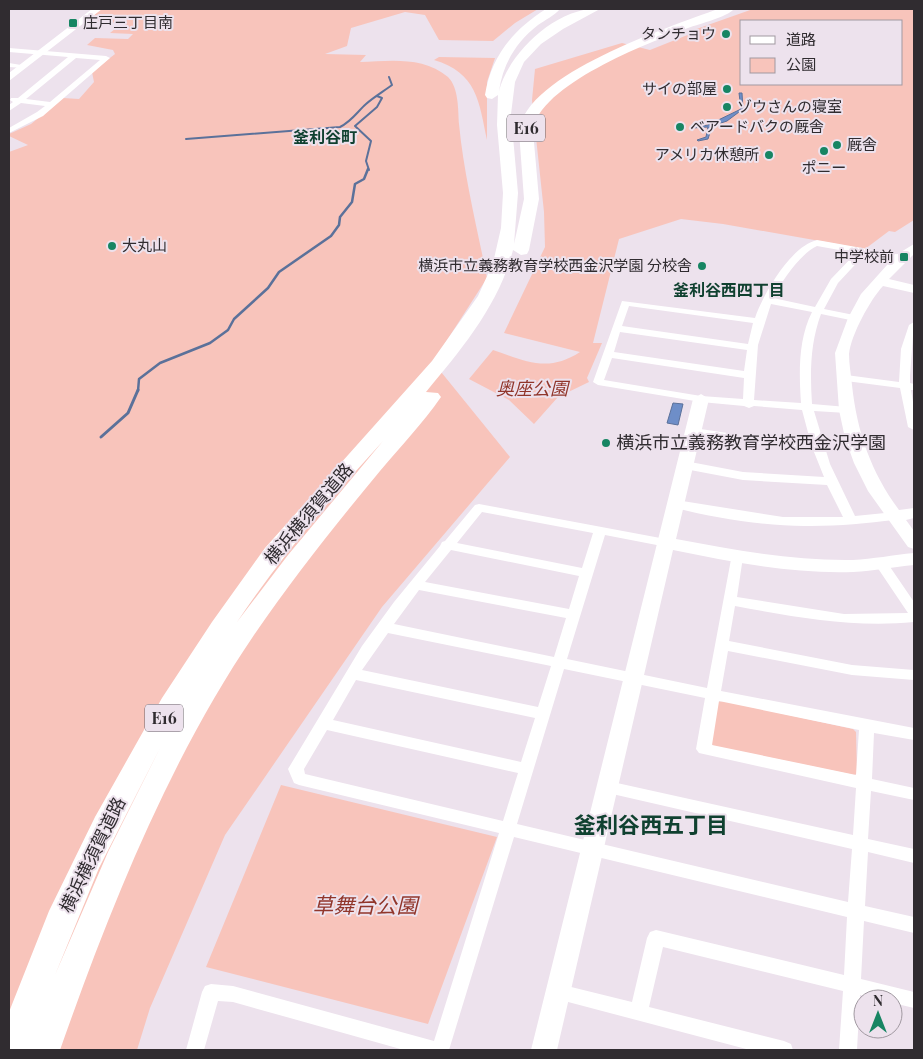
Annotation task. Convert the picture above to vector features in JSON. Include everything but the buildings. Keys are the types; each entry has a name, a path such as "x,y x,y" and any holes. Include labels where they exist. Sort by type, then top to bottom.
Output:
{"highway":[{"name":"E16","path":"493,294 501,215 495,160 492,93 500,61 510,45 526,29 554,9"},
{"name":"横浜横須賀道路","path":"11,1050 48,952 85,867 144,752 177,695 226,620 275,552 468,352 493,294 510,228 511,190 504,104 508,81 557,27 594,9"},
{"name":"横浜横須賀道路","path":"537,47 566,28 606,9"},
{"name":"E16","path":"520,250 531,212 526,130 530,115 535,106 551,91 620,54 728,9"},
{"name":"横浜横須賀道路","path":"493,294 520,250 525,219 525,192 517,137 515,105 523,63"},
{"name":"横浜横須賀道路","path":"43,1050 62,995 134,828 184,728 220,666 251,620 394,428"}],"street":[{"path":"9,78 97,9"},
{"path":"9,50 106,58 52,104 30,120 9,131"},
{"path":"9,109 74,56"},
{"path":"9,65 23,66"},
{"path":"9,100 52,104"},
{"path":"749,404 748,375 750,347 757,322 784,272 813,244 901,258"},
{"path":"914,248 901,258 866,297 855,318 842,353 853,438 862,463 876,491 914,544"},
{"path":"851,521 830,481 815,444 807,409 804,374 808,342 818,311 832,285 862,252"},
{"path":"880,280 914,289"},
{"path":"768,300 855,318"},
{"path":"757,322 625,303 598,382 701,399 807,409 848,410"},
{"path":"914,325 906,346 910,387 909,413 914,427"},
{"path":"616,328 750,347"},
{"path":"608,354 748,375"},
{"path":"846,378 910,387"},
{"path":"544,1050 701,399"},
{"path":"694,431 774,443 815,444"},
{"path":"685,465 742,476 830,481"},
{"path":"676,504 745,516 798,522 851,521 914,513"},
{"path":"914,559 881,564 805,564 736,557 479,508 446,545 367,650 296,768 299,779 914,925"},
{"path":"440,1050 600,530"},
{"path":"446,545 586,573"},
{"path":"736,557 704,749 914,794"},
{"path":"881,564 914,612"},
{"path":"416,585 573,615"},
{"path":"729,600 855,621 881,622 914,617"},
{"path":"385,627 713,695 914,734"},
{"path":"722,645 852,670 914,674"},
{"path":"354,674 543,714"},
{"path":"323,723 526,769"},
{"path":"848,1050 867,726"},
{"path":"608,787 914,856"},
{"path":"638,1012 656,938 914,1000"},
{"path":"195,1050 211,992 233,994 435,1050"},
{"path":"559,992 784,1050"}],"green space":[{"path":"101,9 538,9 515,23 493,41 439,40 425,15 405,12 351,28 347,46 325,54 366,55 360,62 406,61 417,63 438,70 452,82 457,99 464,163 487,278 433,362 510,457 382,607 225,835 150,1008 137,1050 9,1050 9,152 28,145 9,136 9,134 31,124 63,98 79,99 94,82 92,72 115,54 113,50 87,45 95,38 128,39 133,34 110,33 122,23 86,21"},
{"name":"奥座公園","path":"753,9 914,9 914,220 895,232 889,231 865,249 723,224 681,219 619,239 593,343 602,343 587,378 589,382 558,397 534,424 509,400 469,379 493,350 537,363 558,362 580,352 504,333 545,247 544,212 532,100 535,69 622,43 650,50 690,34 688,32"},
{"path":"439,57 495,58 487,82 487,140 474,90 459,72 434,60"},
{"path":"724,701 853,729 856,732 857,774 854,775 713,746 710,740 716,702"},
{"name":"草舞台公園","path":"281,785 497,837 428,1024 206,967"}],"water":[{"path":"739,93 742,93 743,109 727,121 712,126 708,139 698,141 706,137 708,127 692,128 708,125 741,109"},
{"path":"673,403 683,404 678,425 667,423"}],"waterway":[{"path":"186,139 340,127 369,101 392,85 389,77"},
{"path":"369,170 366,161 371,141 355,126 377,107 382,98 377,96"},
{"path":"138,391 139,379 160,363 210,343 228,330 234,319 268,288 279,272 331,236 339,225 340,217 352,202 355,184 364,179 368,169"},
{"path":"101,437 128,413 138,390"}],"place":[{"name":"庄戸三丁目南","path":"73,23"},
{"name":"タンチョウ","path":"726,34"},
{"name":"サイの部屋","path":"727,89"},
{"name":"ゾウさんの寝室","path":"727,107"},
{"name":"ベアードバクの厩舎","path":"680,127"},
{"name":"厩舎","path":"837,145"},
{"name":"ポニー","path":"824,151"},
{"name":"アメリカ休憩所","path":"769,155"},
{"name":"大丸山","path":"112,246"},
{"name":"中学校前","path":"904,257"},
{"name":"横浜市立義務教育学校西金沢学園 分校舎","path":"702,266"},
{"name":"横浜市立義務教育学校西金沢学園","path":"606,443"}],"district":[{"name":"釜利谷町","path":"325,137"},
{"name":"釜利谷西四丁目","path":"729,290"},
{"name":"釜利谷西五丁目","path":"651,825"}]}
